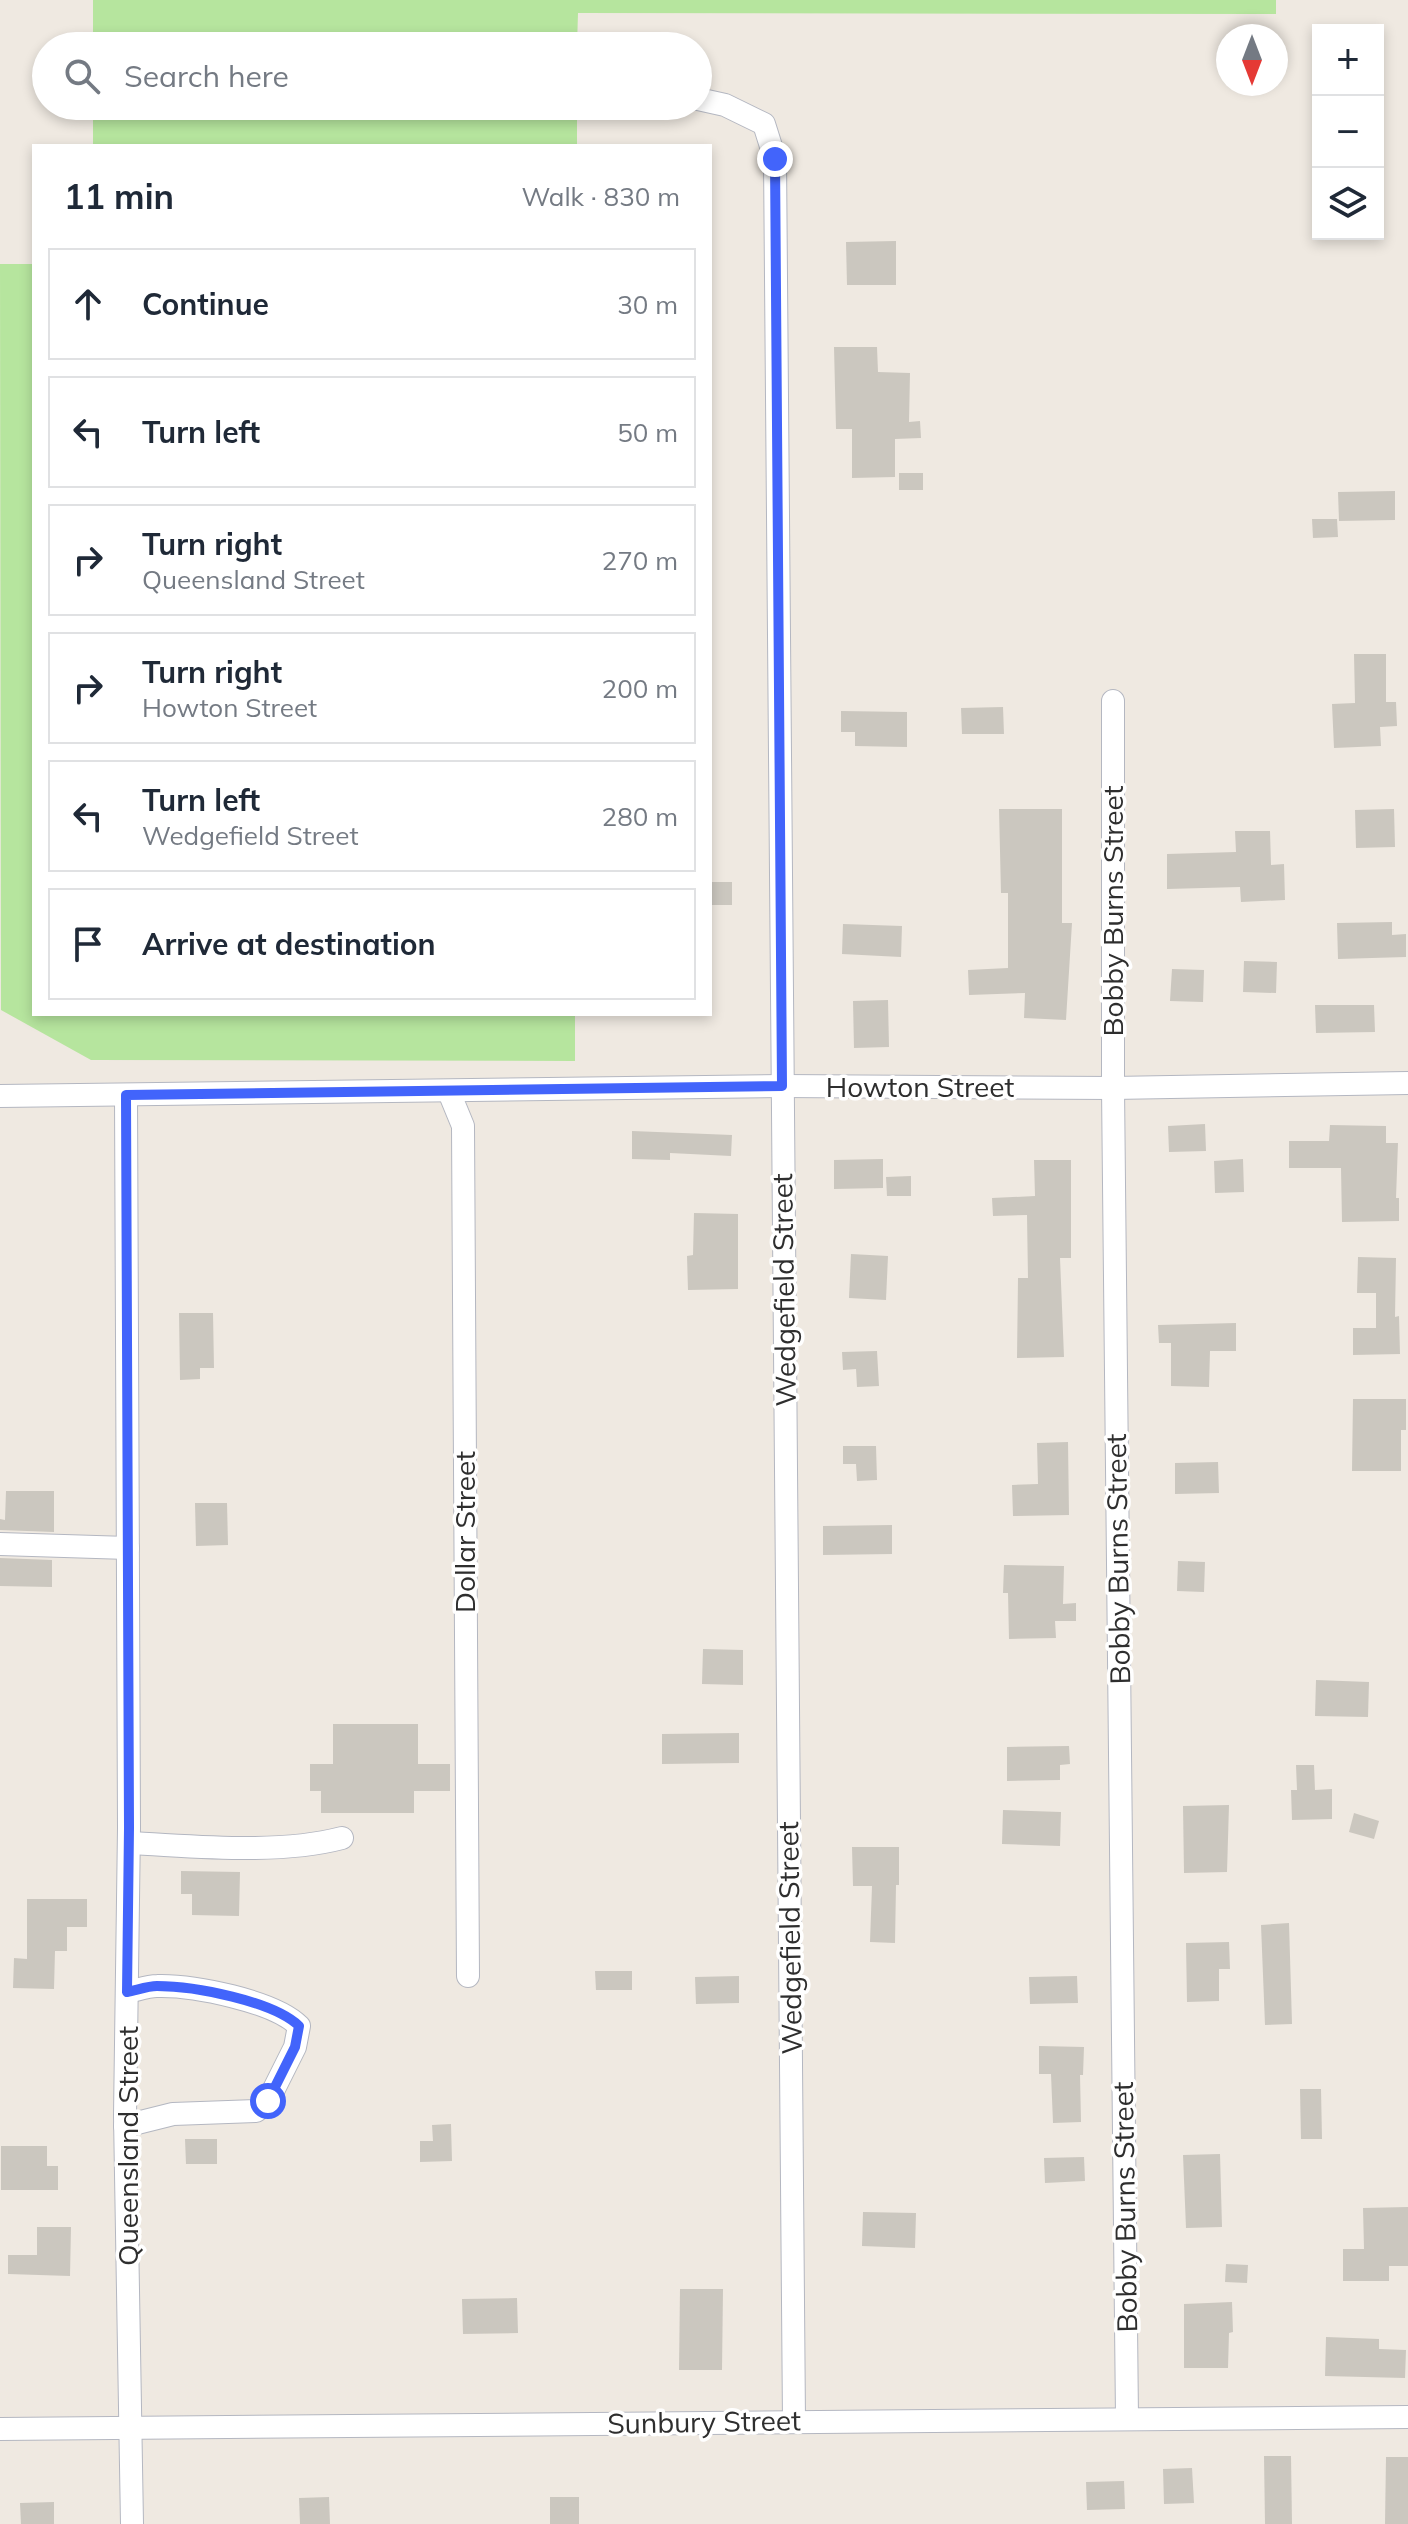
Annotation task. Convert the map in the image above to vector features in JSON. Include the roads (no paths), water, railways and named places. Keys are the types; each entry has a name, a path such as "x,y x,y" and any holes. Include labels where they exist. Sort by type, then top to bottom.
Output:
{"street":[{"name":"Wedgefield Street","path":"712,102 764,124 775,159 794,2421"},
{"name":"Bobby Burns Street","path":"1113,701 1113,1088 1127,2418"},
{"name":"Howton Street","path":"0,1096 782,1086 1113,1088 1408,1083"},
{"name":"Dollar Street","path":"449,1092 463,1126 468,1976"},
{"name":"Queensland Street","path":"126,1095 129,1843 125,2126 132,2524"},
{"path":"0,1544 128,1548"},
{"path":"129,1843 263,1846 324,1843 342,1838"},
{"path":"125,2126 173,2114 256,2111 268,2101 295,2047 299,2026 272,2009 219,1993 155,1986 127,1992"},
{"name":"Sunbury Street","path":"0,2429 1408,2417"}]}
